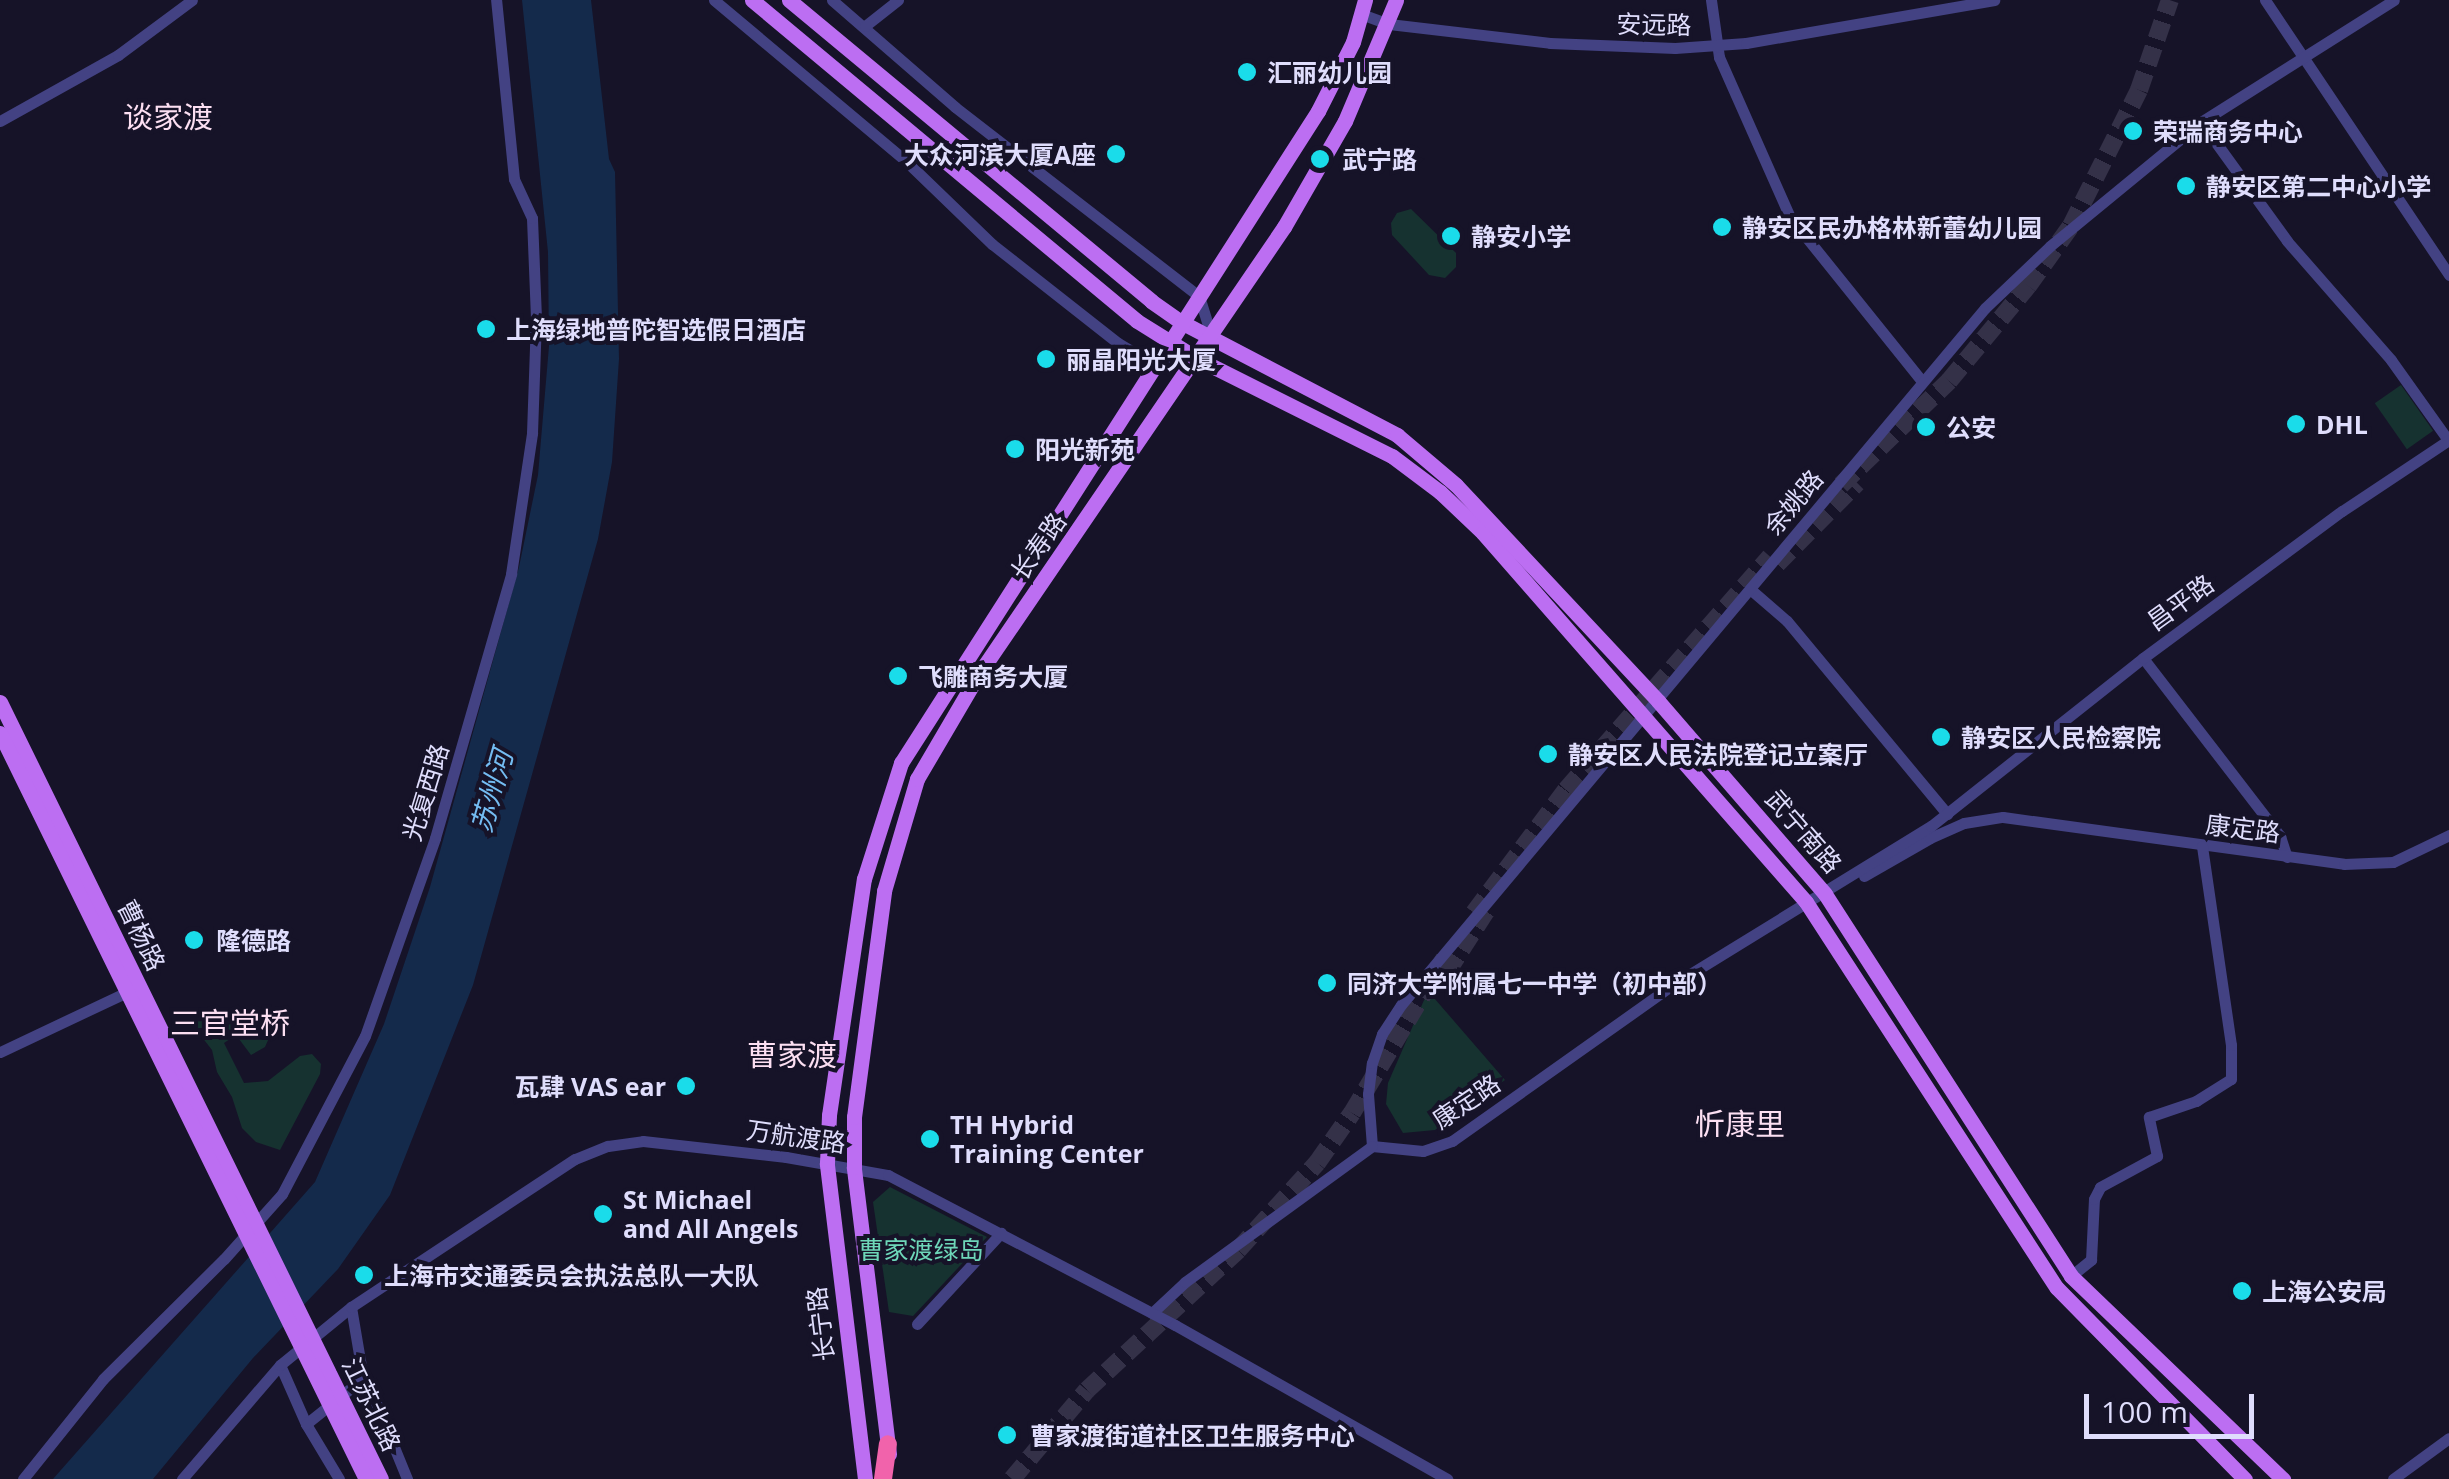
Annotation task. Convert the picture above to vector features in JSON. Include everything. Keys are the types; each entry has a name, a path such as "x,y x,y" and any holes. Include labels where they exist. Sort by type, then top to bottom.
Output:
{"highway":[{"path":"882,1479 888,1444"}],"main road":[{"path":"752,0 1137,321 1198,359"},
{"path":"789,0 1151,302 1182,322"},
{"name":"长寿路","path":"827,1163 838,1036 864,878 901,763 1318,111 1372,14 1396,0"},
{"name":"长寿路","path":"854,1167 854,1117 884,890 917,778 978,676 1198,359 1284,227 1345,121 1372,14"},
{"name":"武宁南路","path":"1182,322 1397,435 1519,549 1658,701 1823,892 2070,1276 2283,1479"},
{"name":"武宁南路","path":"1198,359 1392,456 1440,492 1483,533 1806,902 2057,1288 2245,1479"},
{"name":"曹杨路","path":"0,702 171,1068 313,1356"},
{"name":"曹杨路","path":"0,733 126,992 171,1068"},
{"name":"长宁路","path":"827,1163 865,1479"},
{"path":"854,1167 892,1479"},
{"name":"江苏北路","path":"313,1356 366,1479"},
{"name":"江苏北路","path":"313,1356 381,1479"}],"street":[{"path":"0,121 118,55 192,0"},
{"name":"光复西路","path":"23,1479 103,1378 224,1259 282,1194 364,1036 435,838 511,574 533,421 536,318 532,218 514,178 496,0"},
{"path":"714,0 908,164 1019,266 1118,342 1154,364 1198,359"},
{"path":"832,0 955,107 1199,296 1212,338"},
{"path":"864,26 898,0"},
{"path":"1710,0 1716,46 1790,218 1922,380"},
{"name":"安远路","path":"1372,14 1550,43 1716,46 1994,0"},
{"path":"2266,0 2449,275"},
{"name":"余姚路","path":"1372,1146 1368,1094 1382,1034 1401,1006 1922,380 2009,283 2202,122 2303,54 2394,0"},
{"path":"2202,122 2288,241 2390,360 2448,440"},
{"name":"昌平路","path":"1947,814 2142,658 2342,510 2448,440"},
{"path":"1750,589 1787,621 1947,814"},
{"path":"2142,658 2280,836 2288,857"},
{"name":"康定路","path":"1372,1146 1423,1151 1452,1141 1674,984 1947,814"},
{"name":"康定路","path":"1823,892 1853,883 1930,838 1986,819 2025,818 2344,864 2393,862 2449,835"},
{"path":"2070,1276 2091,1260 2094,1199 2100,1187 2157,1156 2149,1117 2196,1101 2231,1079 2230,1045 2202,846"},
{"path":"0,1052 126,992"},
{"name":"万航渡路","path":"182,1479 280,1365 351,1308 575,1159 608,1146 661,1142 827,1163 888,1175 1152,1313 1447,1479"},
{"path":"1152,1313 1186,1282 1372,1146"},
{"path":"917,1324 1001,1233"},
{"path":"351,1308 362,1366 407,1479"},
{"path":"280,1365 306,1424 339,1479"},
{"path":"306,1424 356,1384 362,1366"},
{"path":"2393,1479 2449,1438"}],"green space":[{"path":"1411,209 1456,253 1456,267 1445,278 1429,275 1392,235 1391,223 1397,213"},
{"path":"2401,385 2433,431 2407,449 2375,403"},
{"path":"1428,991 1505,1080 1435,1130 1403,1133 1386,1104 1388,1083"},
{"path":"199,1012 261,1025 269,1038 265,1047 251,1055 236,1035 224,1043 244,1083 268,1081 300,1056 312,1054 321,1064 320,1074 280,1150 256,1142 242,1128 232,1097 217,1072 212,1050 191,1023 192,1015"},
{"name":"曹家渡绿岛","path":"890,1187 987,1237 913,1316 889,1312 873,1202"}],"water":[{"name":"苏州河","path":"522,0 591,0 609,159 615,172 619,359 612,462 598,539 473,985 390,1195 338,1269 253,1358 153,1479 53,1479 315,1182 384,1024 430,887 519,567 538,475 549,346 548,252"}],"tunnel":[{"path":"1841,485 1949,381 2028,286 2071,226 2139,90 2170,0"},
{"path":"1777,564 1857,483"},
{"path":"1474,913 1566,790 1770,557"},
{"path":"1447,972 1490,905"},
{"path":"1012,1479 1087,1390 1238,1250 1317,1163 1352,1113 1446,956"}],"place":[{"name":"汇丽幼儿园","path":"1247,72"},
{"name":"荣瑞商务中心","path":"2133,131"},
{"name":"大众河滨大厦A座","path":"1116,154"},
{"name":"武宁路","path":"1320,159"},
{"name":"静安区第二中心小学","path":"2186,186"},
{"name":"静安区民办格林新蕾幼儿园","path":"1722,227"},
{"name":"静安小学","path":"1451,236"},
{"name":"上海绿地普陀智选假日酒店","path":"486,329"},
{"name":"丽晶阳光大厦","path":"1046,359"},
{"name":"DHL","path":"2296,424"},
{"name":"公安","path":"1926,427"},
{"name":"阳光新苑","path":"1015,449"},
{"name":"飞雕商务大厦","path":"898,676"},
{"name":"静安区人民检察院","path":"1941,737"},
{"name":"静安区人民法院登记立案厅","path":"1548,754"},
{"name":"隆德路","path":"194,940"},
{"name":"同济大学附属七一中学（初中部）","path":"1327,983"},
{"name":"瓦肆 VAS ear","path":"686,1086"},
{"name":"TH Hybrid Training Center","path":"930,1139"},
{"name":"St Michael and All Angels","path":"603,1214"},
{"name":"上海市交通委员会执法总队一大队","path":"364,1275"},
{"name":"上海公安局","path":"2242,1291"},
{"name":"曹家渡街道社区卫生服务中心","path":"1007,1435"}],"district":[{"name":"谈家渡","path":"168,117"},
{"name":"三官堂桥","path":"230,1023"},
{"name":"曹家渡","path":"792,1055"},
{"name":"忻康里","path":"1740,1124"}]}
